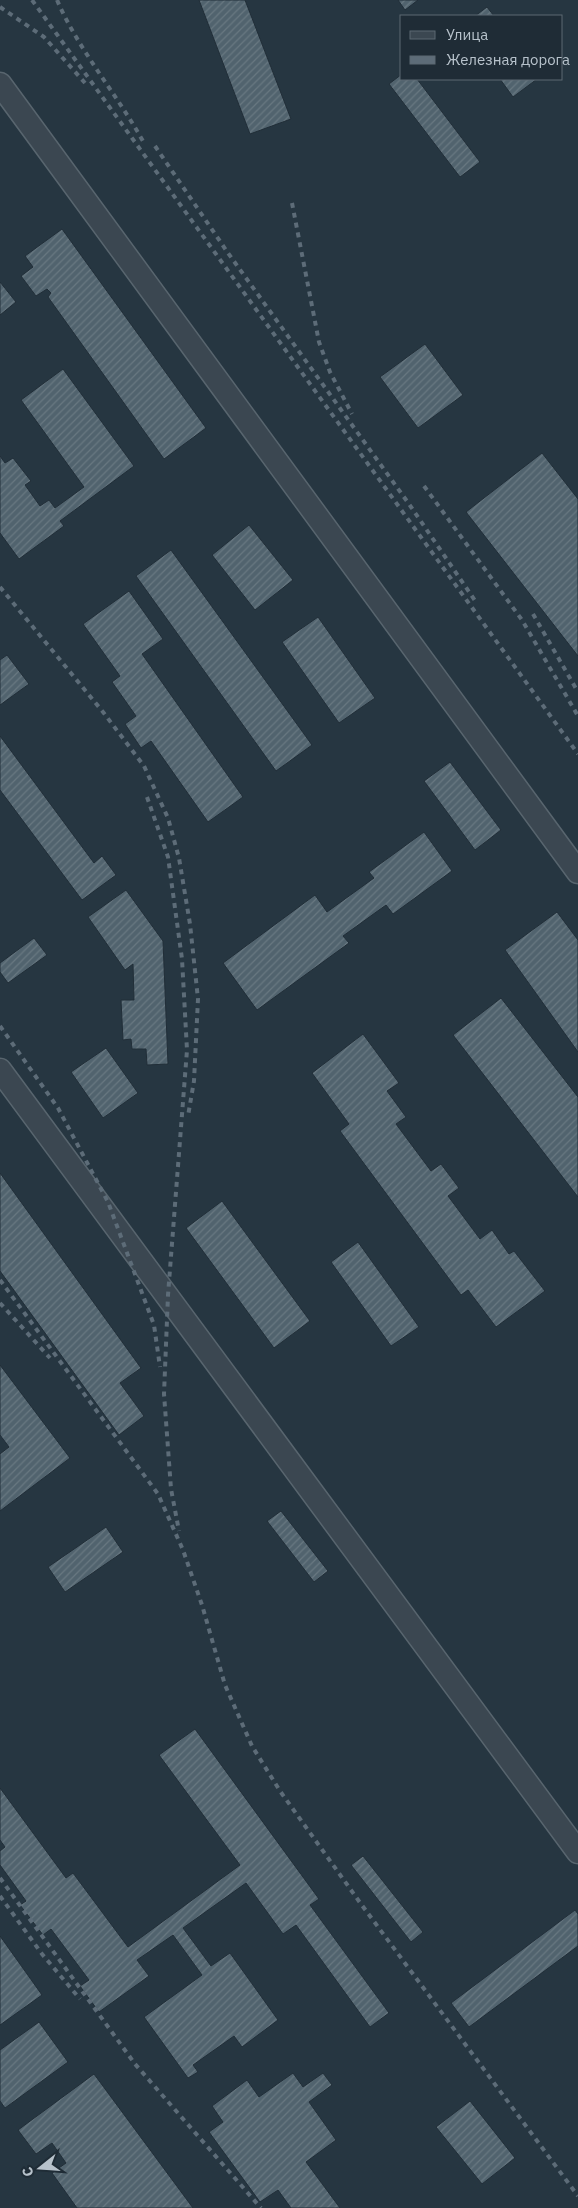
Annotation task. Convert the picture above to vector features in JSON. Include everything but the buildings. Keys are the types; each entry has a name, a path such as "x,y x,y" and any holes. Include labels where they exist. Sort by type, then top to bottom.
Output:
{"lane":[{"path":"0,84 578,872"},
{"path":"0,1070 578,1852"}],"railway":[{"path":"32,0 578,754"},
{"path":"57,0 76,37 144,143"},
{"path":"0,7 44,37 85,83"},
{"path":"155,146 228,253 409,504 476,602"},
{"path":"292,203 319,342 330,372 352,414"},
{"path":"424,486 522,620 578,716"},
{"path":"0,587 103,712 144,766 168,818 179,858 190,924 198,999 194,1081 188,1116"},
{"path":"533,614 578,692"},
{"path":"147,797 168,857 182,959 187,1050 168,1295 164,1394 171,1489 179,1531"},
{"path":"0,1026 58,1108 108,1202 154,1325 160,1367"},
{"path":"0,1280 158,1494 183,1550 202,1605 225,1685 252,1746 280,1791 361,1904 578,2196"},
{"path":"0,1303 50,1358"},
{"path":"0,1878 135,2064 261,2208"},
{"path":"0,1896 42,1954 80,1999"}]}
